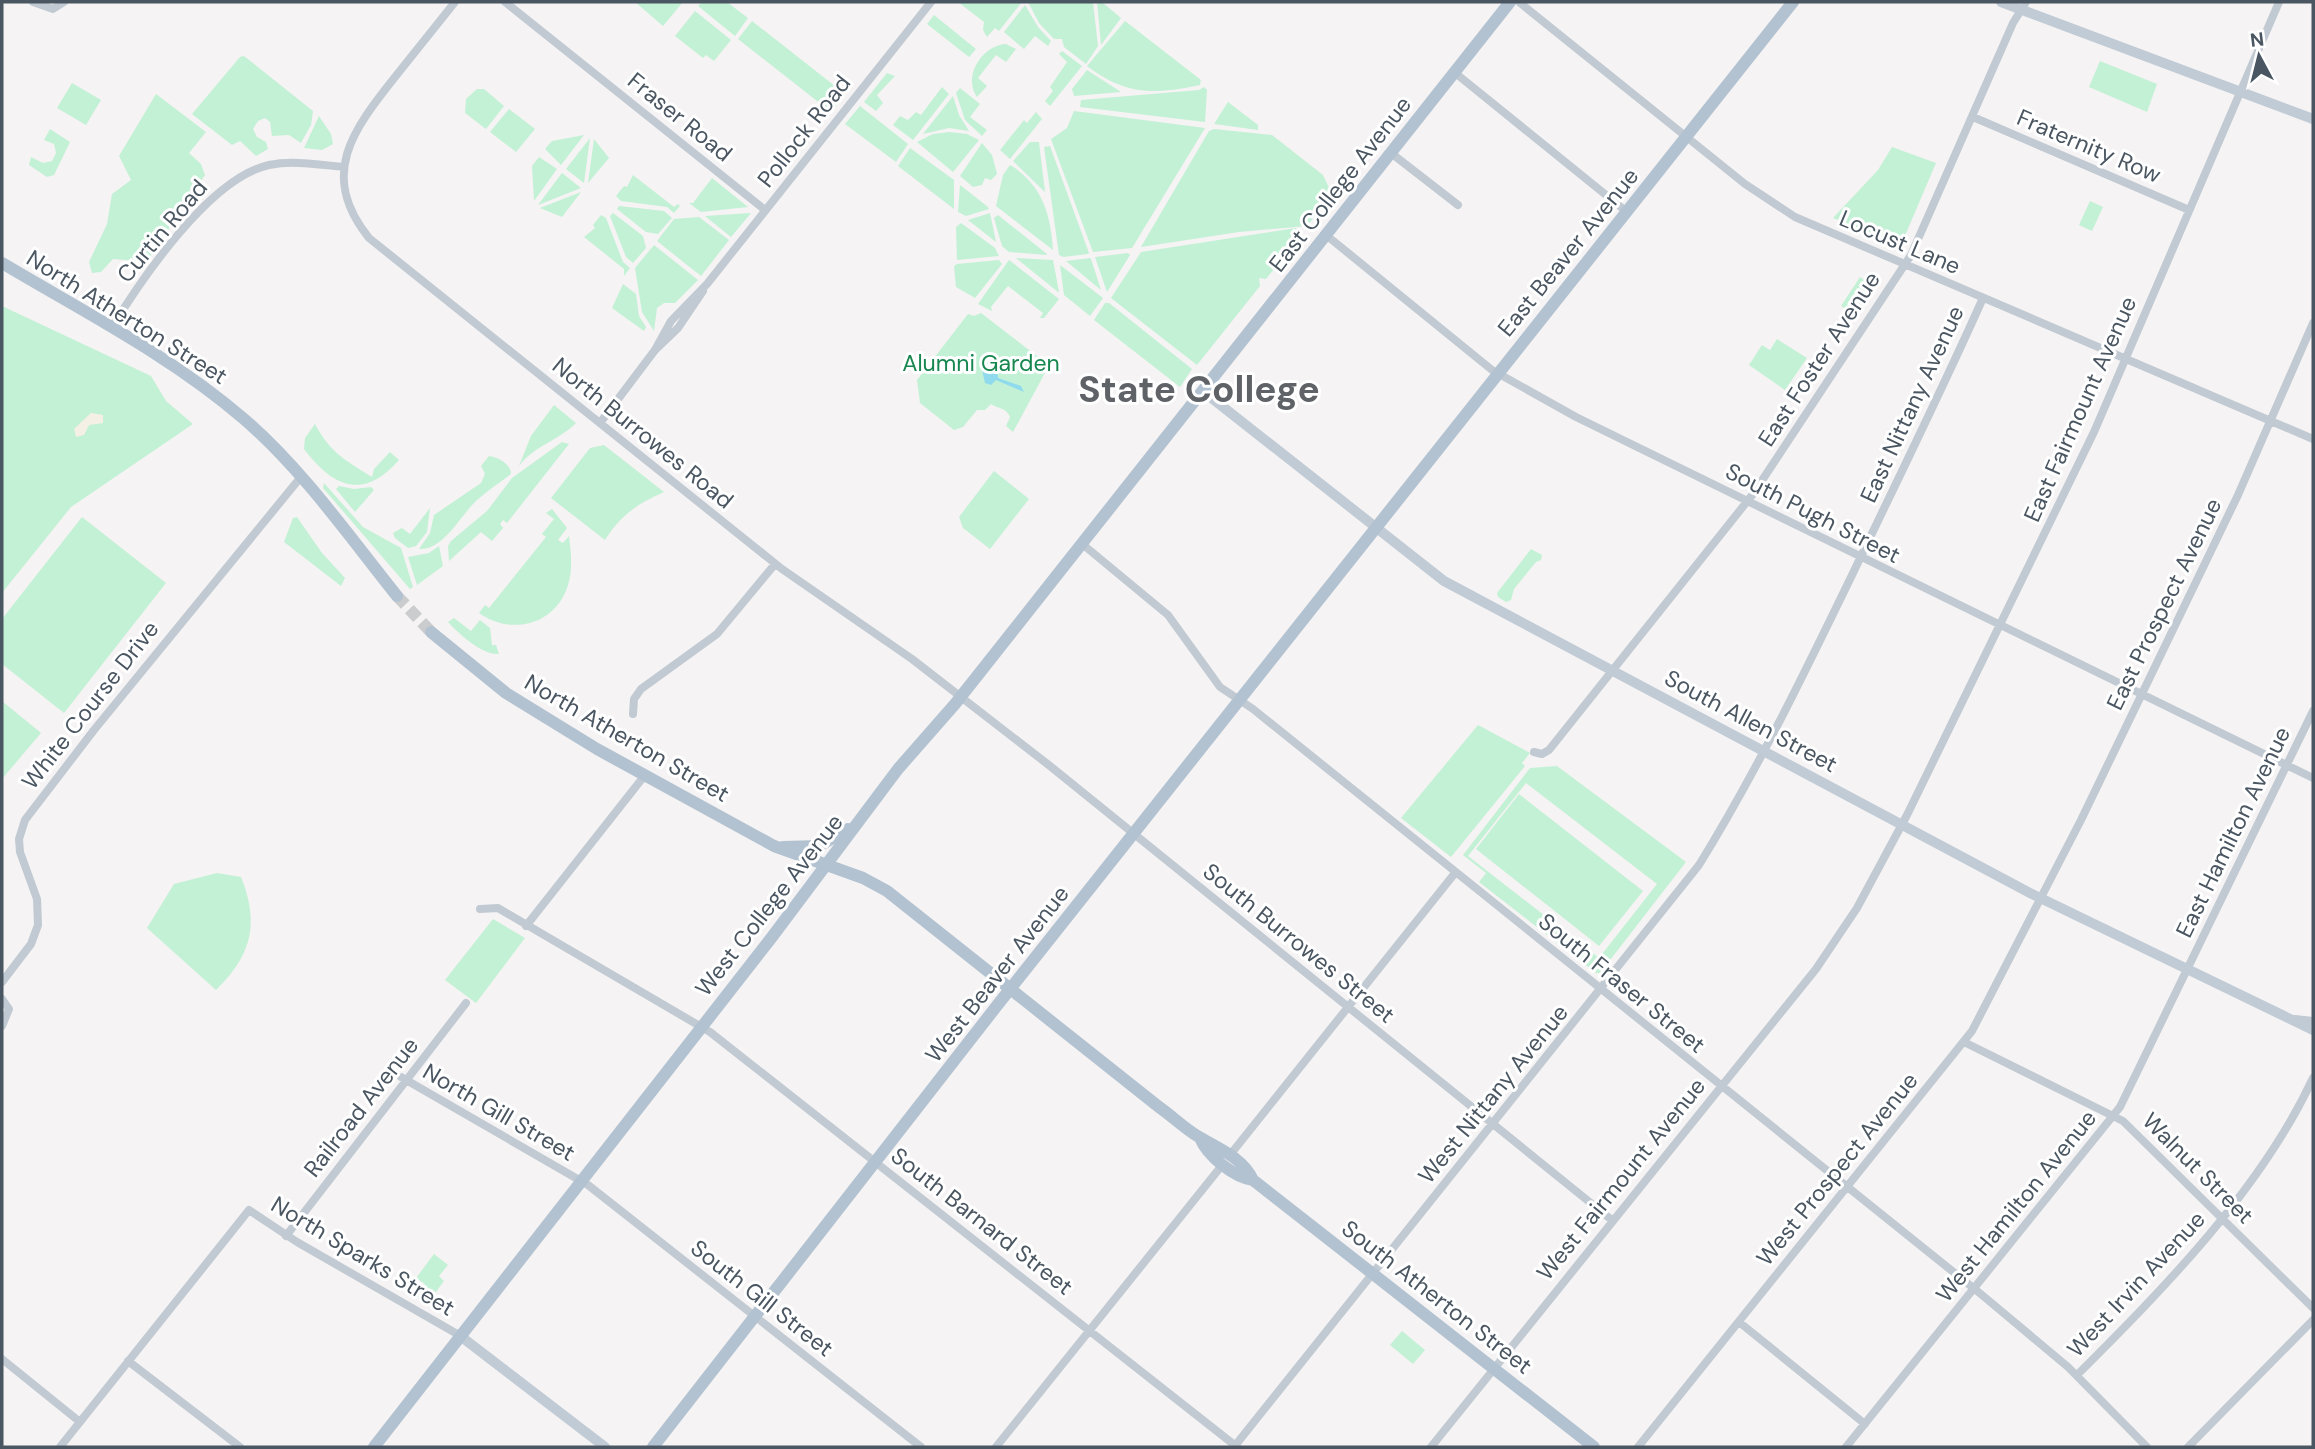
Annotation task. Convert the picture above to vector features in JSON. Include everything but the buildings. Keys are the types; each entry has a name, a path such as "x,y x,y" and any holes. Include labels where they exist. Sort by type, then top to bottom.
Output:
{"main road":[{"name":"East College Avenue","path":"1204,392 1510,2"},
{"name":"East Beaver Avenue","path":"1375,528 1792,2"},
{"name":"North Atherton Street","path":"2,263 112,327 193,379 244,419 300,478 397,596"},
{"name":"West College Avenue","path":"373,1447 701,1026 820,864 862,818 928,731 960,696 1204,392"},
{"name":"West Beaver Avenue","path":"653,1447 1375,528"},
{"name":"North Atherton Street","path":"431,632 506,693 645,775 774,846 820,864"},
{"path":"774,846 819,846 842,835 862,818"},
{"name":"South Atherton Street","path":"820,864 879,885 1200,1138 1214,1142 1226,1159 1246,1168 1253,1180 1594,1447"}],"street":[{"path":"33,2 53,9 64,2"},
{"path":"344,167 361,120 455,2"},
{"name":"Fraser Road","path":"505,2 765,210"},
{"name":"Pollock Road","path":"600,423 655,350 678,328 706,284 930,2"},
{"name":"Locust Lane","path":"1519,2 1745,184 1795,217 2313,439"},
{"path":"2001,2 2024,5 2313,119"},
{"name":"East Fairmount Avenue","path":"1902,825 2094,432 2279,2"},
{"name":"East Foster Avenue","path":"1534,752 1542,754 1549,750 1748,501 1906,263 1920,240 2024,5"},
{"path":"1454,72 1627,212"},
{"name":"Fraternity Row","path":"1973,117 2189,210"},
{"path":"1391,153 1458,205"},
{"name":"Curtin Road","path":"112,327 185,229 212,197 232,181 256,169 278,164 344,167"},
{"name":"North Burrowes Road","path":"344,167 349,206 369,239 775,564 960,696"},
{"name":"South Pugh Street","path":"1326,235 1498,374 1586,422 1860,558 2313,778"},
{"name":"East Nittany Avenue","path":"1764,752 1860,558 1983,298"},
{"name":"East Prospect Avenue","path":"2041,899 2142,695 2271,421 2313,323"},
{"name":"South Allen Street","path":"1204,392 1444,581 2041,899 2313,1030"},
{"name":"White Course Drive","path":"2,982 32,944 38,925 37,899 20,852 19,839 26,820 94,730 300,478"},
{"name":"South Fraser Street","path":"1081,543 1171,618 1217,684 1974,1289 2077,1375 2147,1447"},
{"path":"633,714 637,694 693,648 717,634 775,564"},
{"name":"South Burrowes Street","path":"960,696 1613,1221"},
{"name":"East Hamilton Avenue","path":"2186,970 2313,710"},
{"name":"West Nittany Avenue","path":"1235,1447 1697,868 1727,821 1764,752"},
{"path":"526,926 645,775"},
{"name":"West Fairmount Avenue","path":"1431,1447 1842,932 1902,825"},
{"path":"996,1447 1455,873"},
{"name":"West Prospect Avenue","path":"1638,1447 1964,1042 2041,899"},
{"name":"South Barnard Street","path":"480,909 498,908 701,1026 768,1074 1235,1447"},
{"name":"West Hamilton Avenue","path":"1846,1447 2113,1116 2186,970"},
{"path":"2,999 9,1009 2,1026"},
{"name":"Railroad Avenue","path":"286,1236 403,1079 466,1003"},
{"path":"2286,1017 2313,1021"},
{"name":"Walnut Street","path":"1964,1042 2123,1121 2313,1308"},
{"name":"West Irvin Avenue","path":"2077,1375 2223,1219 2295,1113 2313,1077"},
{"name":"North Gill Street","path":"403,1079 579,1181"},
{"name":"South Gill Street","path":"579,1181 921,1447"},
{"name":"North Sparks Street","path":"128,1361 248,1210 286,1236 459,1335"},
{"path":"2188,1447 2313,1320"},
{"path":"1739,1322 1865,1424"},
{"path":"459,1335 605,1447"},
{"path":"2,1359 80,1422"},
{"path":"60,1447 128,1361 240,1447"}],"green space":[{"path":"635,2 683,2 663,26"},
{"path":"702,2 727,2 748,18 735,36 698,6"},
{"path":"958,2 1022,2 999,31 995,28 987,37 983,30 984,22"},
{"path":"1028,2 1093,2 1098,46 1086,64 1064,47 1062,39 1054,39 1039,23"},
{"path":"1097,2 1102,2 1121,18 1101,45"},
{"path":"1025,5 1038,27 1051,41 1048,46 1035,36 1024,49 1004,32"},
{"path":"695,11 731,40 714,61 706,55 703,58 675,36"},
{"path":"934,15 976,49 969,57 927,24"},
{"path":"752,21 845,94 831,112 738,39"},
{"path":"1125,21 1201,80 1200,85 1168,90 1140,90 1114,83 1087,66"},
{"path":"1006,44 1016,49 1006,62 996,55 978,78 987,86 977,97 972,80 977,63 990,50"},
{"path":"1062,51 1082,66 1050,106 1045,101 1053,91 1050,87 1067,62 1059,54"},
{"path":"244,56 313,111 311,125 301,143 289,135 272,136 270,122 265,118 258,121 253,129 257,137 266,142 268,149 256,156 240,141 232,145 192,114 240,57"},
{"path":"2100,61 2157,84 2147,112 2089,87"},
{"path":"1087,70 1121,92 1074,96 1072,89"},
{"path":"887,73 895,76 877,95 883,103 876,111 864,102"},
{"path":"72,83 101,100 86,125 57,108"},
{"path":"942,87 949,94 913,140 893,125 900,116 908,120 916,112 921,115"},
{"path":"1204,87 1207,90 1205,122 1080,107 1081,100 1199,90"},
{"path":"960,88 980,104 970,117 987,130 982,136 965,120 956,93"},
{"path":"477,89 484,89 504,106 486,129 465,113 466,99"},
{"path":"156,94 206,132 189,153 201,164 205,175 149,258 137,261 113,259 101,272 92,273 89,262 107,224 112,194 131,180 119,156"},
{"path":"953,96 959,115 969,131 949,128 923,134"},
{"path":"1228,102 1258,125 1258,130 1214,124"},
{"path":"860,106 908,144 896,162 845,124"},
{"path":"509,109 535,129 516,152 490,132"},
{"path":"1074,111 1205,128 1132,248 1093,252 1051,139 1067,128"},
{"path":"1036,112 1042,119 1010,159 1000,150 1024,120 1027,123"},
{"path":"319,116 331,134 333,144 322,150 304,148"},
{"path":"50,129 70,142 54,175 47,177 29,165 31,157 43,163 52,161 56,153 54,144 44,140"},
{"path":"1214,129 1272,135 1323,175 1332,194 1307,226 1239,232 1141,247 1209,131"},
{"path":"933,134 967,134 979,140 953,172 917,142"},
{"path":"584,135 561,165 545,149 552,141"},
{"path":"590,138 584,183 566,169"},
{"path":"594,139 609,158 588,183"},
{"path":"1030,142 1039,142 1045,192 1013,161"},
{"path":"982,143 992,155 997,174 991,180 985,178 982,185 973,187 960,176"},
{"path":"1050,146 1088,254 1063,257 1059,255 1044,147"},
{"path":"1892,147 1936,163 1901,245 1833,218 1878,170"},
{"path":"910,148 954,180 954,209 898,166"},
{"path":"539,157 557,169 534,201 532,166"},
{"path":"1010,165 1030,181 1043,202 1050,225 1053,250 996,206 1003,175"},
{"path":"562,173 581,188 538,205"},
{"path":"633,175 674,207 678,204 680,206 674,213 667,207 621,201 616,196 624,186 627,187"},
{"path":"712,178 748,207 701,212 689,203 693,203"},
{"path":"960,185 989,209 966,216 958,212"},
{"path":"581,192 562,217 540,208"},
{"path":"2090,201 2103,207 2092,231 2079,225"},
{"path":"619,206 664,211 672,218 658,234 646,232 617,209"},
{"path":"613,213 643,236 646,248 633,263 626,257 610,216"},
{"path":"751,213 731,237 705,216"},
{"path":"990,213 996,242 968,220"},
{"path":"601,215 606,218 623,262 630,268 624,276 624,269 584,237 595,228 593,225"},
{"path":"998,215 1047,255 1009,252 1002,246 994,218"},
{"path":"699,217 729,240 701,276 657,241 674,219"},
{"path":"961,223 995,248 999,256 957,260 956,227"},
{"path":"1296,228 1301,235 1266,279 1259,278 1260,286 1197,365 1111,298 1141,252"},
{"path":"654,245 698,280 675,303 664,303 657,308 654,331 642,312 635,268"},
{"path":"1128,253 1130,255 1107,292 1095,257"},
{"path":"1016,258 1053,260 1059,292 1058,292"},
{"path":"1091,259 1101,290 1066,261"},
{"path":"999,260 1002,264 975,298 956,287 954,266 957,264"},
{"path":"1009,260 1059,299 1044,318 1040,318 1043,313 1008,286 991,307 992,311 978,304"},
{"path":"1060,265 1103,298 1090,316 1064,295"},
{"path":"1860,277 1874,286 1855,315 1841,306"},
{"path":"623,284 636,294 639,316 646,327 644,331 612,308"},
{"path":"1105,303 1109,303 1192,369 1180,387 1094,320"},
{"path":"2,306 151,376 166,401 193,424 71,507 2,593"},
{"name":"Alumni Garden","path":"981,313 1042,360 1046,371 1013,432 1006,426 1010,417 1008,414 991,404 985,410 977,410 963,427 954,430 920,403 917,380 968,314 974,316"},
{"path":"1777,339 1807,358 1785,390 1749,365 1762,345 1770,350"},
{"path":"554,405 576,423 532,453 519,466 531,436"},
{"path":"315,424 326,442 338,454 372,477 374,469 390,452 399,460 386,473 361,485 337,480 326,473 304,449 305,438"},
{"path":"562,442 569,444 507,523 503,520 500,524 503,528 492,541 481,532 449,561 448,546 451,541 487,511 512,478"},
{"path":"604,445 664,492 630,511 605,540 551,498 590,448"},
{"path":"489,456 503,462 509,467 511,474 476,501 444,538 428,548 419,549 430,533 434,515 481,483 485,474 481,466"},
{"path":"994,471 1029,499 990,549 963,528 959,517"},
{"path":"324,483 363,527 401,548 413,587 410,589 323,488"},
{"path":"339,486 354,489 371,487 374,490 355,512 336,489"},
{"path":"430,508 427,532 416,546 408,548 395,538 393,533 402,528 410,534"},
{"path":"552,509 567,528 558,540 563,543 569,536 570,542 571,573 562,599 543,618 531,623 505,624 479,613 485,605 489,608 546,537 542,534 554,519 546,513"},
{"path":"82,517 166,583 64,713 2,664 2,619"},
{"path":"297,517 322,553 345,578 341,586 284,542 293,518"},
{"path":"439,546 443,566 417,585 408,557 429,553"},
{"path":"1531,549 1542,555 1541,560 1536,562 1514,589 1511,600 1506,602 1498,597 1497,593"},
{"path":"454,618 471,631 480,620 490,628 492,645 496,645 499,654 479,648 465,638 448,622"},
{"path":"2,701 41,733 2,779"},
{"path":"1478,725 1530,753 1522,763 1525,766 1451,857 1401,818"},
{"path":"1557,766 1686,862 1600,973 1596,973 1479,882 1486,873 1463,855 1530,768","holes":["1526,783 1657,884 1599,958 1468,856"]},
{"path":"1519,794 1643,891 1599,946 1476,849"},
{"path":"217,873 241,877 247,894 251,924 244,952 216,990 147,928 174,884"},
{"path":"493,919 525,938 476,1003 445,980"},
{"path":"434,1254 448,1265 439,1276 444,1281 427,1304 416,1295 425,1284 416,1278"},
{"path":"1402,1331 1425,1350 1413,1364 1390,1345"}],"sand":[{"path":"91,413 103,415 103,423 89,425 84,435 76,437 74,429"}],"water":[{"path":"991,362 997,364 998,378 1021,386 1024,392 996,380 991,385 985,383 982,370"}],"tunnel":[{"path":"397,596 431,632"}],"district":[{"name":"State College","path":"1199,389"}]}
